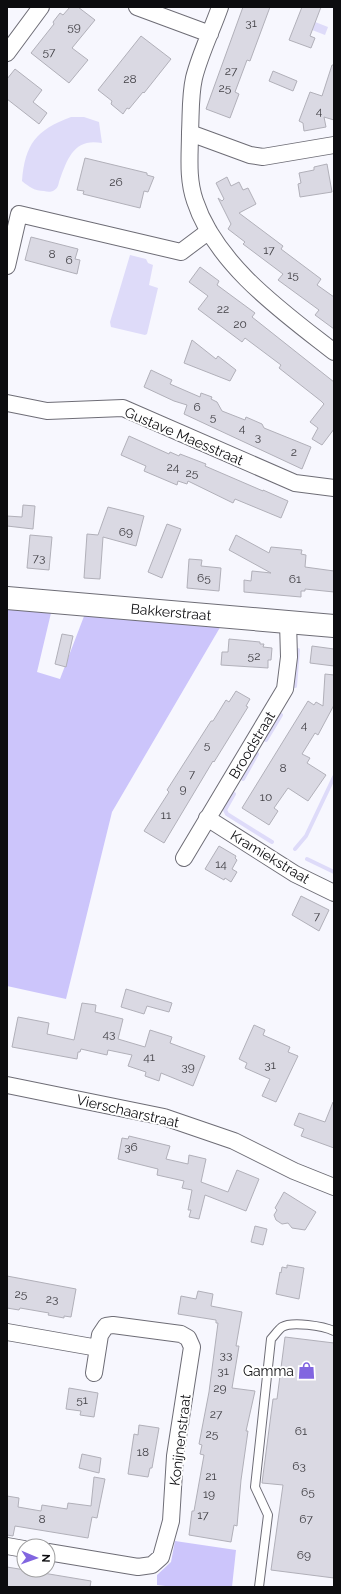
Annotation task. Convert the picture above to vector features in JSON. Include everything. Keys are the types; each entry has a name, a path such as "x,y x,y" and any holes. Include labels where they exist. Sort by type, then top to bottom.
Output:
{"street":[{"path":"7,53 41,7"},
{"path":"137,7 210,34"},
{"path":"220,7 194,77 190,102 188,169 195,201 209,231 220,247 255,289 334,352"},
{"path":"190,133 250,156 263,157 334,144"},
{"path":"7,266 19,214 181,252 209,231"},
{"name":"Gustave Maesstraat","path":"7,403 47,411 123,408 287,480 295,483 334,488"},
{"name":"Bakkerstraat","path":"7,598 334,626"},
{"name":"Broodstraat","path":"184,858 285,689 289,657 288,622"},
{"name":"Kramiekstraat","path":"207,818 295,874 334,893"},
{"name":"Vierschaarstraat","path":"7,1085 164,1117 234,1141 294,1171 334,1187"},
{"name":"Konijnenstraat","path":"56,1553 138,1567 152,1565 161,1557 171,1521 176,1456 192,1347 188,1338 181,1334 113,1325 106,1326 100,1335 94,1373"},
{"path":"7,1332 98,1348"}],"lane":[{"path":"259,1587 268,1515 256,1487 271,1339 281,1328 292,1324 328,1328 334,1331"}],"shaded area":[{"path":"310,20 328,27 325,35 307,28"},
{"path":"71,117 84,117 99,122 102,143 85,143 74,151 66,163 58,186 55,190 46,192 30,187 22,181 26,157 34,140 49,127"},
{"path":"130,255 146,259 148,263 153,265 149,285 158,288 147,334 145,335 111,327 110,322"},
{"path":"8,607 51,613 37,672 60,679 86,611 222,624 112,812 66,999 7,986"},
{"path":"175,1541 236,1550 232,1587 174,1587 157,1585 157,1575 171,1562"}],"building":[{"path":"70,7 78,7 95,20 72,48 88,60 69,83 31,53 54,24 53,22 60,13 63,15"},
{"path":"243,7 270,7 250,61 247,60 235,92 239,94 230,118 206,109"},
{"path":"302,7 321,7 310,36 315,38 311,48 289,40"},
{"path":"141,36 171,59 144,93 143,92 123,114 111,104 112,101 98,90"},
{"path":"332,65 334,65 334,120 324,117 326,127 304,131 303,123 299,121 310,92 322,96"},
{"path":"15,69 42,90 33,102 47,113 39,124 7,99 7,79"},
{"path":"273,71 297,81 293,91 269,81"},
{"path":"85,158 147,173 147,175 154,177 148,192 144,191 140,208 83,194 84,191 77,190"},
{"path":"327,164 332,192 300,197 298,184 301,183 299,173 314,170 314,167"},
{"path":"227,177 231,186 239,182 243,190 248,188 256,204 239,213 283,246 281,249 321,279 317,285 334,297 334,329 315,315 319,310 278,280 283,274 243,244 245,242 228,229 231,224 218,198 222,201 224,199 216,183"},
{"path":"31,237 78,249 75,259 80,260 77,274 25,260"},
{"path":"200,267 219,281 217,285 255,313 252,317 334,382 334,429 322,445 312,439 318,428 310,422 324,404 279,368 281,365 245,338 242,342 198,309 208,296 189,282"},
{"path":"192,340 216,359 218,356 236,370 230,381 184,363"},
{"path":"151,370 172,380 170,384 200,397 201,393 212,397 211,399 217,402 222,411 245,420 246,417 262,424 264,428 311,447 302,469 184,414 187,405 174,401 144,387"},
{"path":"129,436 169,454 170,452 179,456 180,454 206,464 205,466 288,501 281,518 235,499 233,503 188,481 187,484 178,481 177,485 144,471 146,466 121,455"},
{"path":"23,505 35,506 33,529 7,526 7,516 22,517"},
{"path":"108,507 144,516 136,546 103,537 100,579 84,578 87,534 98,535"},
{"path":"167,524 181,529 162,578 148,572"},
{"path":"30,535 52,537 49,570 27,568"},
{"path":"236,535 269,553 271,547 302,550 301,554 306,555 305,567 334,571 334,592 305,589 305,591 301,591 301,597 244,592 244,580 251,581 252,571 271,573 229,550"},
{"path":"189,559 202,560 201,566 221,568 219,591 187,588"},
{"path":"62,634 73,636 66,667 55,664"},
{"path":"229,639 260,642 260,644 264,644 263,647 272,648 271,660 268,660 268,668 221,665 222,652 228,652"},
{"path":"312,646 334,649 334,666 310,663"},
{"path":"325,674 334,675 334,705 318,735 315,733 302,754 310,758 307,763 326,775 308,801 288,788 274,808 278,811 269,825 242,808 308,701 314,705 316,702 323,706"},
{"path":"236,691 250,699 246,706 248,707 214,762 213,761 164,843 144,831 169,792 167,790 211,721 213,721 226,700 229,702"},
{"path":"219,846 236,856 235,858 237,860 232,869 237,872 231,882 225,878 224,880 205,869"},
{"path":"301,896 329,910 319,931 292,915"},
{"path":"126,989 172,1003 169,1012 147,1006 144,1014 121,1007"},
{"path":"82,1003 96,1005 95,1012 123,1019 118,1039 145,1047 150,1030 172,1037 170,1043 205,1056 193,1086 161,1073 159,1081 145,1076 146,1072 128,1066 132,1055 108,1050 107,1055 81,1049 80,1052 78,1052 77,1059 12,1047 18,1017 49,1023 47,1034 74,1040"},
{"path":"254,1025 265,1030 263,1035 290,1047 288,1052 298,1056 276,1102 262,1096 270,1079 245,1068 247,1063 239,1059"},
{"path":"333,1102 334,1148 301,1136 304,1129 294,1125 299,1113 325,1122"},
{"path":"129,1136 170,1146 166,1159 188,1164 189,1155 206,1159 201,1182 228,1192 237,1170 259,1179 246,1211 205,1195 199,1219 189,1217 191,1210 188,1210 192,1190 182,1188 184,1181 157,1175 158,1169 118,1159 122,1138 128,1139"},
{"path":"284,1192 316,1212 305,1230 292,1228 288,1223 282,1224 276,1220 274,1215 277,1210 275,1208"},
{"path":"255,1226 267,1229 263,1245 251,1242"},
{"path":"287,1265 304,1268 299,1299 276,1294 280,1272 281,1273 282,1267 287,1268"},
{"path":"7,1276 76,1289 71,1317 64,1316 64,1318 48,1315 49,1313 20,1308 19,1310 7,1308"},
{"path":"198,1291 213,1294 211,1306 242,1312 236,1346 239,1346 232,1388 255,1391 246,1431 248,1431 241,1480 237,1526 234,1525 231,1542 189,1535 192,1511 194,1511 204,1455 200,1454 202,1445 199,1444 209,1392 218,1323 216,1323 216,1320 178,1314 181,1296 196,1299"},
{"path":"285,1337 334,1343 334,1578 271,1570 283,1485 262,1483 273,1399 277,1399"},
{"path":"69,1388 98,1393 94,1417 80,1415 81,1411 66,1409"},
{"path":"139,1425 159,1428 152,1468 150,1468 148,1477 128,1474 134,1434 138,1435"},
{"path":"82,1454 101,1458 99,1473 79,1468"},
{"path":"94,1477 105,1479 97,1518 92,1517 88,1538 15,1526 13,1536 7,1535 7,1496 19,1498 18,1507 41,1511 42,1505 67,1509 68,1503 91,1506"},
{"path":"7,1567 16,1568 16,1578 56,1578 56,1575 91,1581 90,1587 7,1587"}],"waterway":[{"path":"295,686 298,650"},
{"path":"266,740 281,715"},
{"path":"243,779 257,754"},
{"path":"295,849 306,836 334,777"},
{"path":"234,794 225,810 227,814 272,842"},
{"path":"307,859 334,872"}],"place":[{"name":"Gamma","path":"307,1371"}]}
